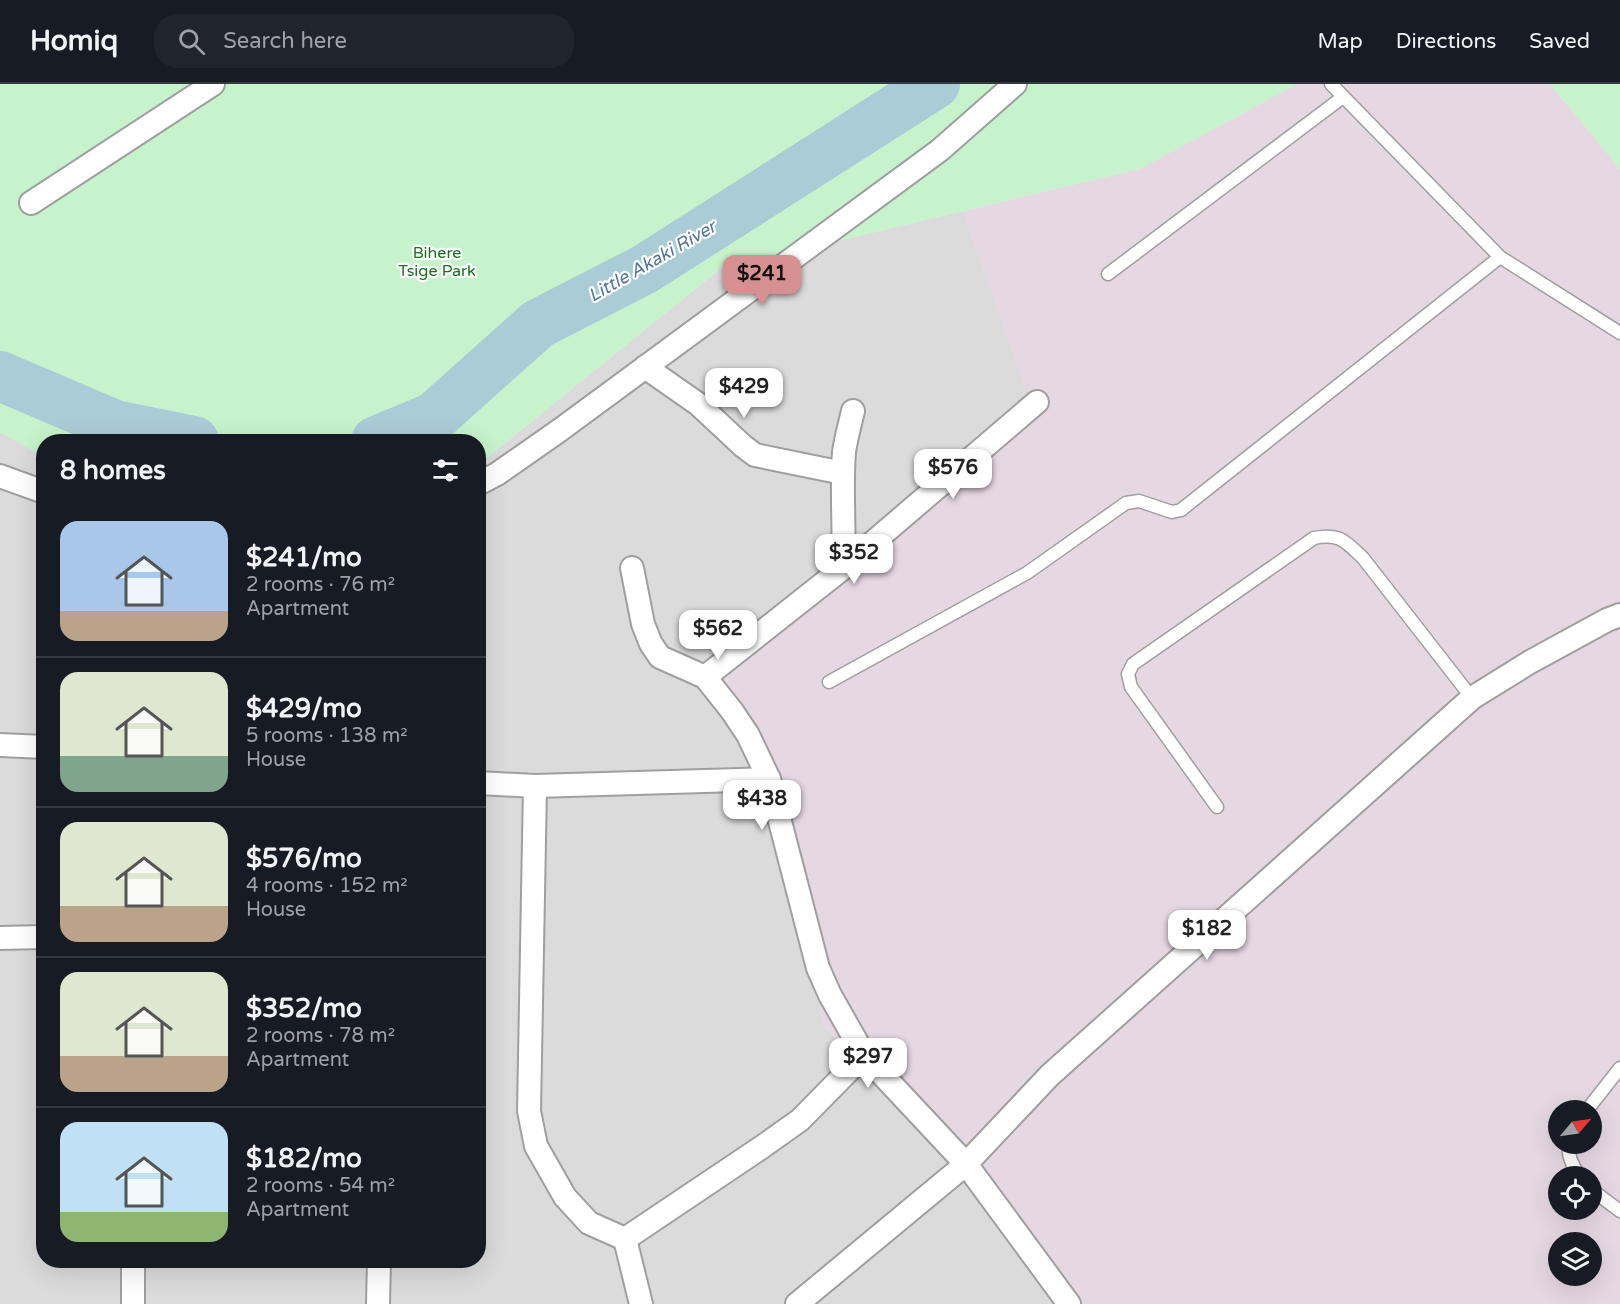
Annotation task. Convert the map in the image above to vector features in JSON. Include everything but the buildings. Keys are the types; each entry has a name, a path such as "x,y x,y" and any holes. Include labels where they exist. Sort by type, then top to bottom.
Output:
{"street":[{"path":"31,203 213,84"},
{"path":"486,480 542,442 940,150 1016,84"},
{"path":"645,367 698,405 755,454 843,473"},
{"path":"705,677 843,567 1037,402"},
{"path":"843,567 843,473 845,448 853,411"},
{"path":"0,476 36,489"},
{"path":"632,568 643,624 651,644 660,657 705,677 748,735 769,779 818,968 830,995 864,1055 966,1164 1069,1304"},
{"path":"797,1304 966,1164 1050,1075 1472,698 1530,662 1620,615"},
{"path":"0,745 36,747"},
{"path":"486,783 535,786 769,779"},
{"path":"535,786 529,1111 536,1146 565,1197 589,1223 624,1239"},
{"path":"0,938 36,938"},
{"path":"624,1239 800,1120 864,1055"},
{"path":"624,1239 641,1304"},
{"path":"133,1268 133,1304"},
{"path":"378,1304 379,1268"}],"lane":[{"path":"1331,84 1500,256 1620,333"},
{"path":"1108,274 1343,97"},
{"path":"829,682 1027,573 1126,503 1138,501 1172,512 1181,510 1500,256"},
{"path":"1217,807 1131,687 1128,674 1133,664 1314,538 1327,535 1345,540 1363,558 1472,698"},
{"path":"1595,1100 1620,1068"},
{"path":"1602,1198 1620,1211"}],"shaded area":[{"path":"1297,84 1550,84 1620,169 1620,1304 1076,1304 992,1181 823,1026 783,786 724,675 1028,397 963,211 1139,169"},
{"path":"963,211 1029,397 724,676 783,786 823,1026 992,1181 1076,1304 0,1304 0,432 36,452 36,1268 486,1268 486,458 720,269"}],"green space":[{"name":"Bihere Tsige Park","path":"0,84 1297,84 1139,169 720,269 486,458 486,434 36,434 36,452 0,432"},
{"path":"1550,84 1620,84 1620,169"}],"waterway":[{"name":"Little Akaki River","path":"393,434 434,417 538,324 645,269 935,84"},
{"name":"Little Akaki River","path":"0,376 115,425 159,434"}]}
